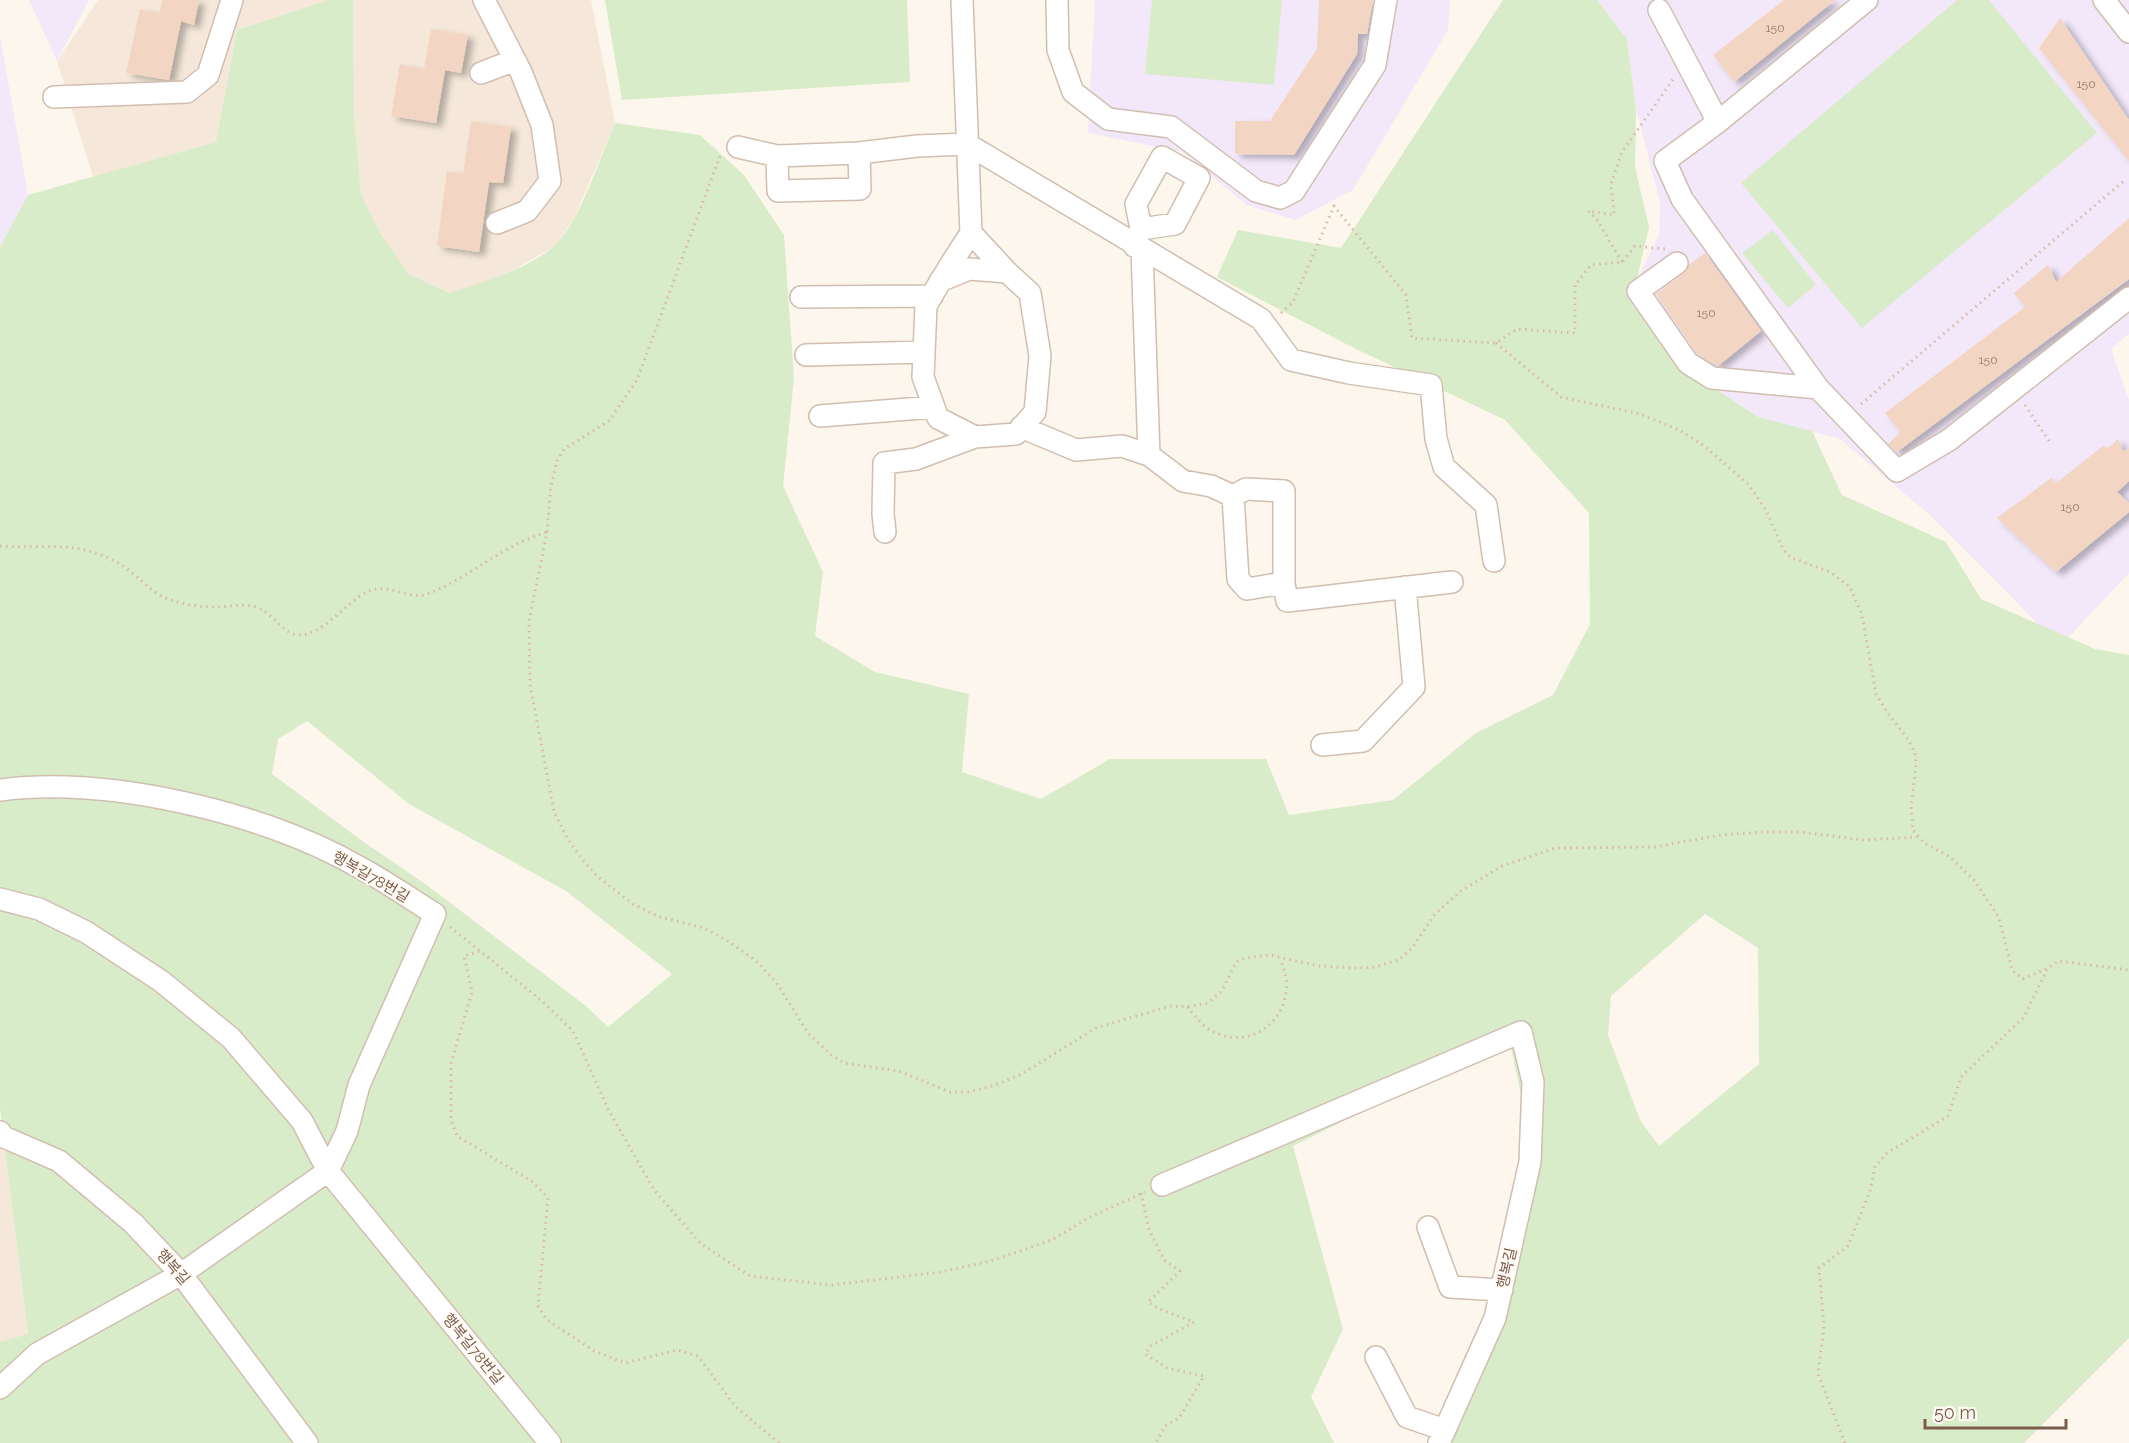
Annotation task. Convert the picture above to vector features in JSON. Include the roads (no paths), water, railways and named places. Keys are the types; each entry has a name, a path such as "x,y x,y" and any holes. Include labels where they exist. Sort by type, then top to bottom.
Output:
{"street":[{"path":"54,97 187,92 208,75 231,0"},
{"path":"484,0 515,60 542,125 550,181 527,211 497,223"},
{"path":"962,0 971,233 926,306 923,377 938,418 975,437"},
{"path":"1057,0 1058,50 1072,92 1107,119 1170,127 1256,191 1280,198 1294,190 1375,65 1386,0"},
{"path":"1867,0 1718,122 1665,160 1682,199 1818,388 1897,471 1949,440 2129,298"},
{"path":"2104,0 2129,32"},
{"path":"1659,10 1718,122"},
{"path":"481,73 515,60"},
{"path":"738,147 777,156 859,153 917,146 968,144 1139,241 1261,319 1290,360 1349,373 1431,385 1436,439 1444,467 1486,505 1494,561"},
{"path":"777,156 778,191 860,189 859,153"},
{"path":"885,532 884,464 916,459 975,437 1016,434 1035,412 1040,356 1030,293 971,233"},
{"path":"1139,241 1149,455"},
{"path":"1677,263 1638,291 1688,363 1712,378 1818,388"},
{"path":"801,297 936,289 969,269 1007,272"},
{"path":"806,355 924,352"},
{"path":"820,416 934,407"},
{"path":"1021,428 1076,450 1122,446 1149,455 1183,481 1211,486 1233,496"},
{"path":"1233,496 1246,489 1284,490 1284,583 1287,601 1452,582"},
{"path":"1233,496 1238,579 1247,589 1284,583"},
{"path":"1322,745 1363,741 1414,687 1405,587"},
{"name":"행복길78번길","path":"0,790 19,788 113,790 219,810 287,834 356,865 435,914 359,1085 347,1131 328,1170"},
{"name":"행복길78번길","path":"0,899 39,909 86,932 161,981 231,1038 302,1121 328,1170 550,1443"},
{"name":"행복길","path":"1162,1185 1521,1032 1533,1082 1530,1162 1496,1318 1442,1436"},
{"name":"행복길","path":"0,1132 4,1137 59,1161 133,1224 181,1274 307,1443"},
{"path":"0,1388 37,1354 181,1274 328,1170"},
{"path":"1428,1227 1450,1287 1502,1290"},
{"path":"1376,1357 1407,1416 1442,1436"}]}
